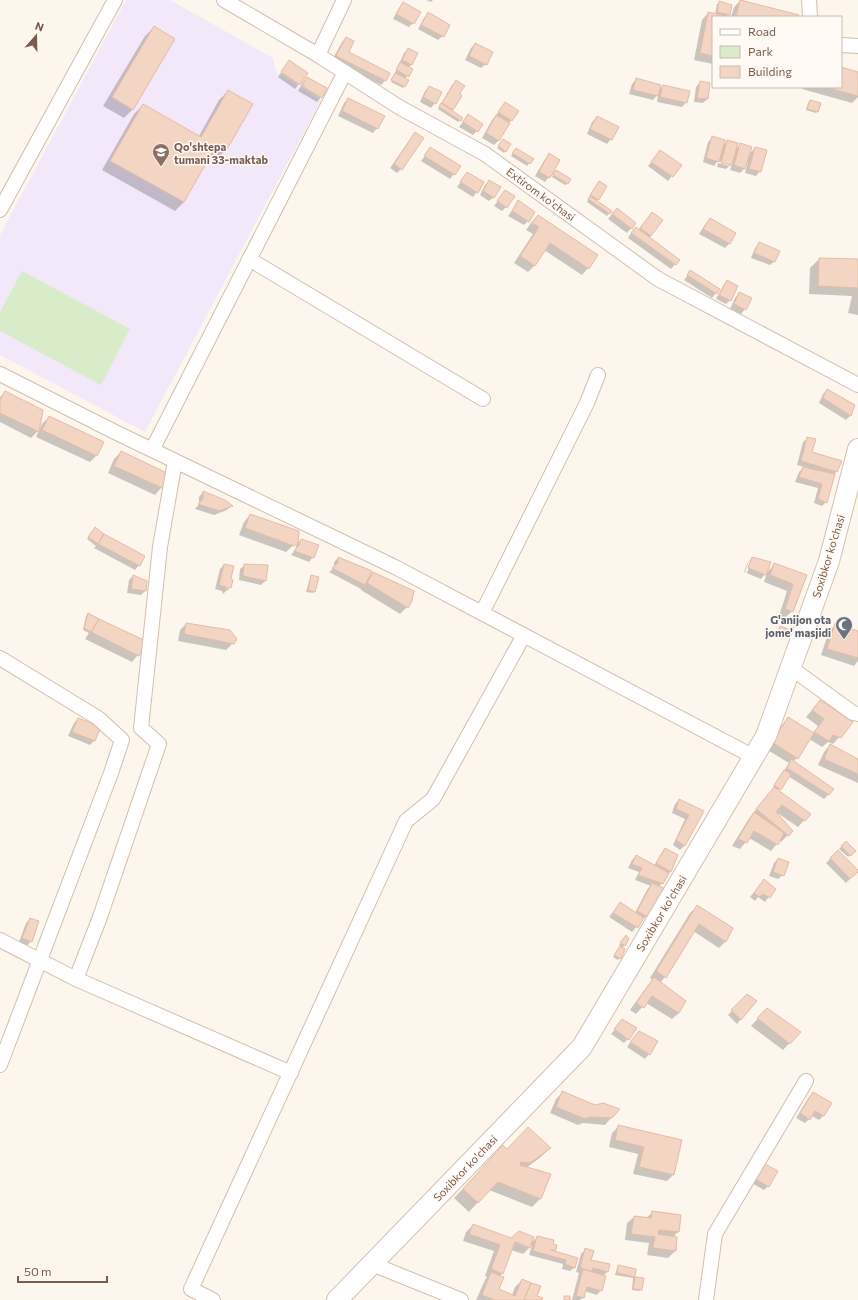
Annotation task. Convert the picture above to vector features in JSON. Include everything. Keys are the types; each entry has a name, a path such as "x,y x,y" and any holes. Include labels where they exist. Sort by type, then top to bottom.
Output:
{"main road":[{"name":"Soxibkor ko'chasi","path":"337,1300 582,1047 766,736 829,561 858,448"}],"street":[{"path":"0,210 115,0"},
{"name":"Extirom ko'chasi","path":"224,0 345,72 399,107 485,154 658,279 858,386"},
{"path":"318,56 344,0"},
{"path":"809,0 810,16"},
{"path":"842,45 858,46"},
{"path":"152,450 345,72"},
{"path":"249,259 483,399"},
{"path":"0,374 152,450 395,567 754,757"},
{"path":"482,613 587,403 598,375"},
{"path":"76,979 100,917 159,744 141,728 160,548 175,461"},
{"path":"213,1300 191,1289 406,821 434,799 524,635"},
{"path":"0,658 98,718 122,740 111,773 0,1065"},
{"path":"791,668 853,713 858,714"},
{"path":"0,940 76,979 291,1073"},
{"path":"706,1300 714,1234 806,1081"},
{"path":"372,1264 461,1300"}],"shaded area":[{"name":"Qo'shtepa tumani 33-maktab","path":"126,0 170,0 273,58 276,72 321,100 145,432 0,355 0,235"}],"green space":[{"path":"22,271 130,329 101,385 0,331 0,312"}],"building":[{"path":"740,0 799,15 798,16 736,16"},
{"path":"719,1 732,5 730,15 717,12"},
{"path":"403,2 421,12 414,24 396,14"},
{"path":"428,12 450,25 444,37 421,25"},
{"path":"708,12 726,16 712,16 712,56 700,53"},
{"path":"154,26 175,39 133,110 112,97"},
{"path":"346,37 354,41 349,52 390,73 386,81 336,56"},
{"path":"475,43 493,52 487,65 469,56"},
{"path":"408,48 418,53 412,65 402,60"},
{"path":"289,60 308,73 300,85 281,72"},
{"path":"400,62 413,69 409,77 396,70"},
{"path":"842,67 858,72 858,96 829,88 842,88"},
{"path":"395,73 409,80 405,87 391,80"},
{"path":"307,77 327,88 322,98 302,86"},
{"path":"636,78 661,85 658,96 633,90"},
{"path":"456,80 465,86 460,93 462,96 453,110 442,103"},
{"path":"700,81 710,83 708,99 697,98"},
{"path":"663,85 690,91 687,103 660,97"},
{"path":"429,86 442,92 436,104 423,97"},
{"path":"228,90 253,104 226,151 216,146 184,202 110,161 143,104 201,137"},
{"path":"348,98 385,116 378,129 342,111"},
{"path":"810,100 821,103 818,112 807,109"},
{"path":"505,102 519,111 512,121 498,112"},
{"path":"441,103 463,118 461,121 439,107"},
{"path":"468,114 483,124 478,132 463,122"},
{"path":"496,115 510,123 499,141 486,133"},
{"path":"597,116 619,127 612,140 590,129"},
{"path":"415,132 424,138 402,170 394,164"},
{"path":"712,136 725,140 719,162 706,158"},
{"path":"503,139 511,144 506,152 498,146"},
{"path":"727,140 738,143 732,165 721,163"},
{"path":"740,143 752,147 745,169 734,165"},
{"path":"430,147 461,166 455,175 424,156"},
{"path":"755,147 767,150 761,172 749,169"},
{"path":"516,148 534,159 530,164 512,153"},
{"path":"660,150 682,165 673,177 651,162"},
{"path":"549,153 560,160 550,178 539,172"},
{"path":"556,170 571,179 568,184 553,175"},
{"path":"467,172 484,182 478,193 460,182"},
{"path":"489,180 501,187 494,198 483,191"},
{"path":"599,181 607,186 599,200 590,195"},
{"path":"505,190 515,196 507,208 497,201"},
{"path":"590,196 612,211 610,214 588,199"},
{"path":"518,200 535,212 529,222 512,211"},
{"path":"617,208 636,223 632,229 612,214"},
{"path":"652,212 663,220 651,236 640,228"},
{"path":"538,215 598,255 589,269 550,243 535,266 520,256 539,227 532,223"},
{"path":"710,218 736,233 730,244 703,229"},
{"path":"636,227 680,260 676,265 631,233"},
{"path":"759,242 780,251 775,262 754,253"},
{"path":"819,258 858,259 858,288 818,286"},
{"path":"690,270 720,289 717,294 687,275"},
{"path":"727,280 738,286 731,301 719,295"},
{"path":"739,292 752,298 746,310 734,304"},
{"path":"827,389 855,405 851,416 823,398"},
{"path":"5,391 43,410 39,432 0,413 0,400"},
{"path":"49,416 104,442 97,456 42,430"},
{"path":"807,437 816,439 812,452 842,461 837,472 801,461"},
{"path":"121,451 169,474 162,488 114,466"},
{"path":"803,467 835,474 827,503 818,499 822,484 799,477"},
{"path":"203,491 225,500 233,506 219,511 198,504 203,499"},
{"path":"250,514 299,531 298,543 294,546 245,528"},
{"path":"95,527 104,534 98,544 88,537"},
{"path":"104,534 145,556 140,566 98,544"},
{"path":"301,539 319,545 314,558 294,551 299,545"},
{"path":"338,557 372,571 365,585 332,568 338,563"},
{"path":"752,557 771,562 766,575 748,568"},
{"path":"774,563 807,575 793,612 785,609 793,584 770,575"},
{"path":"224,564 234,566 231,578 233,580 231,588 229,587 228,590 226,587 219,585"},
{"path":"244,564 268,565 266,581 243,576"},
{"path":"373,572 414,591 412,601 408,608 367,583"},
{"path":"133,575 147,581 146,591 131,589"},
{"path":"311,575 319,577 315,592 308,590"},
{"path":"88,613 99,619 91,632 84,628"},
{"path":"99,619 146,641 139,656 91,632"},
{"path":"186,623 230,630 237,639 234,644 184,634"},
{"name":"G'anijon ota jome' masjidi","path":"835,623 858,631 858,658 827,649"},
{"path":"780,626 788,629 785,638 777,635"},
{"path":"820,700 853,722 841,738 833,735 829,741 814,732 824,719 812,710"},
{"path":"788,717 814,733 798,759 772,742"},
{"path":"78,718 101,727 95,741 72,732"},
{"path":"830,744 858,759 858,774 824,759"},
{"path":"791,759 834,789 829,795 787,768"},
{"path":"784,770 791,774 781,790 774,785"},
{"path":"774,787 811,814 805,821 782,805 776,812 793,831 789,836 756,809"},
{"path":"679,799 704,811 685,846 676,840 689,815 676,809"},
{"path":"754,812 784,833 778,845 754,831 747,843 738,839"},
{"path":"846,841 856,851 851,856 841,846"},
{"path":"665,848 678,855 671,872 656,863"},
{"path":"838,850 858,870 858,872 850,879 830,858"},
{"path":"636,855 669,873 663,884 638,875 642,868 632,864"},
{"path":"778,858 789,862 784,876 773,872"},
{"path":"764,879 776,889 770,898 763,894 760,897 754,893"},
{"path":"652,883 664,888 648,917 637,911"},
{"path":"620,902 644,918 638,928 613,913"},
{"path":"697,905 733,928 726,942 699,924 666,978 656,971"},
{"path":"30,918 39,921 32,942 22,938"},
{"path":"626,935 629,939 625,946 620,943"},
{"path":"620,946 625,949 621,959 614,955"},
{"path":"654,977 686,1001 679,1013 652,996 644,1008 636,1003"},
{"path":"747,994 757,1001 741,1020 731,1010"},
{"path":"767,1008 801,1032 790,1044 757,1018"},
{"path":"622,1019 637,1028 629,1040 614,1029"},
{"path":"639,1031 658,1041 650,1055 630,1042"},
{"path":"562,1091 595,1105 603,1103 620,1109 612,1118 590,1117 585,1119 556,1107"},
{"path":"813,1092 832,1103 824,1116 815,1111 810,1120 800,1113"},
{"path":"618,1125 682,1140 674,1175 639,1167 644,1147 615,1140"},
{"path":"528,1127 551,1148 530,1163 521,1162 520,1165 551,1174 541,1199 498,1182 478,1203 463,1189 503,1145 507,1149"},
{"path":"761,1162 778,1171 769,1187 752,1177"},
{"path":"652,1211 681,1215 679,1232 659,1230 658,1234 677,1237 676,1251 653,1248 655,1237 631,1234 634,1216 651,1218"},
{"path":"473,1224 511,1238 519,1231 534,1237 530,1248 515,1242 503,1274 491,1269 500,1245 469,1234"},
{"path":"537,1236 554,1240 553,1244 557,1245 556,1250 551,1250 578,1258 575,1268 565,1264 566,1260 533,1251"},
{"path":"585,1248 594,1251 591,1260 610,1264 608,1272 593,1268 592,1271 580,1268"},
{"path":"618,1265 636,1269 635,1277 617,1273"},
{"path":"583,1269 606,1276 602,1291 587,1287 584,1298 576,1296"},
{"path":"491,1272 504,1277 499,1289 515,1296 522,1279 531,1283 524,1300 494,1300 482,1295"},
{"path":"635,1277 644,1278 642,1290 633,1289"},
{"path":"531,1283 541,1286 537,1296 543,1298 542,1300 524,1300"},
{"path":"564,1296 570,1296 570,1300 564,1300"}],"place":[{"name":"Qo'shtepa tumani 33-maktab","path":"161,167"},
{"name":"G'anijon ota jome' masjidi","path":"844,640"}]}
